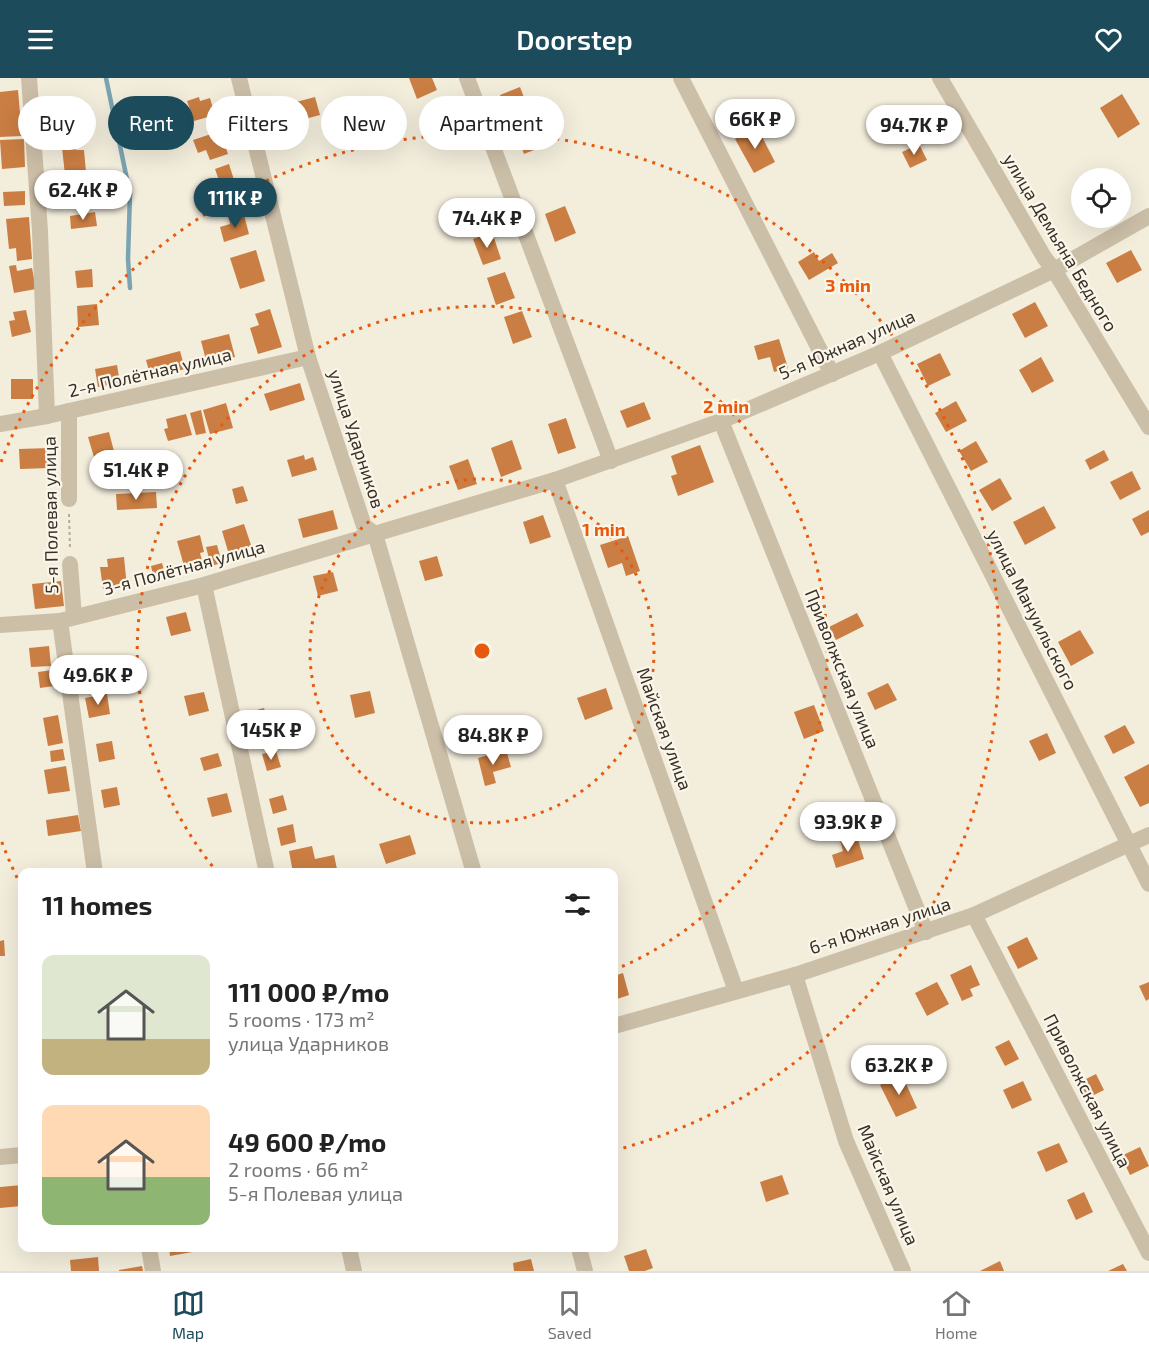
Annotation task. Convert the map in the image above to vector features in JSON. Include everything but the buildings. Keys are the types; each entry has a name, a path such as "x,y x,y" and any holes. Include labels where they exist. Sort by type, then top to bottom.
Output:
{"street":[{"name":"5-я Полевая улица","path":"28,78 40,231 47,416"},
{"name":"улица Ударников","path":"239,78 308,357 364,526 375,534 473,868"},
{"path":"467,78 611,461"},
{"path":"681,78 832,374"},
{"name":"улица Демьяна Бедного","path":"940,78 1044,257 1149,427"},
{"name":"5-я Южная улица","path":"375,534 555,480 721,421 880,353 1054,270 1149,216"},
{"name":"улица Мануильского","path":"880,353 1149,884"},
{"name":"2-я Полётная улица","path":"0,424 47,416 308,357"},
{"name":"5-я Полевая улица","path":"69,411 69,500"},
{"name":"Приволжская улица","path":"721,421 926,932"},
{"name":"Майская улица","path":"555,480 736,991"},
{"name":"3-я Полётная улица","path":"0,625 67,619 204,585 375,534"},
{"name":"5-я Полевая улица","path":"70,564 67,619 94,868"},
{"path":"204,585 266,868"},
{"name":"6-я Южная улица","path":"618,1025 795,975 974,915 1149,835"},
{"name":"Приволжская улица","path":"974,915 1149,1253"},
{"name":"Майская улица","path":"795,975 846,1141 903,1271"},
{"path":"0,1157 18,1155"},
{"path":"150,1252 153,1271"},
{"path":"350,1252 354,1271"},
{"path":"580,1252 585,1271"}],"path":[{"name":"5-я Полевая улица","path":"69,500 70,564"}],"waterway":[{"path":"106,78 130,194 128,259 130,288"}]}
